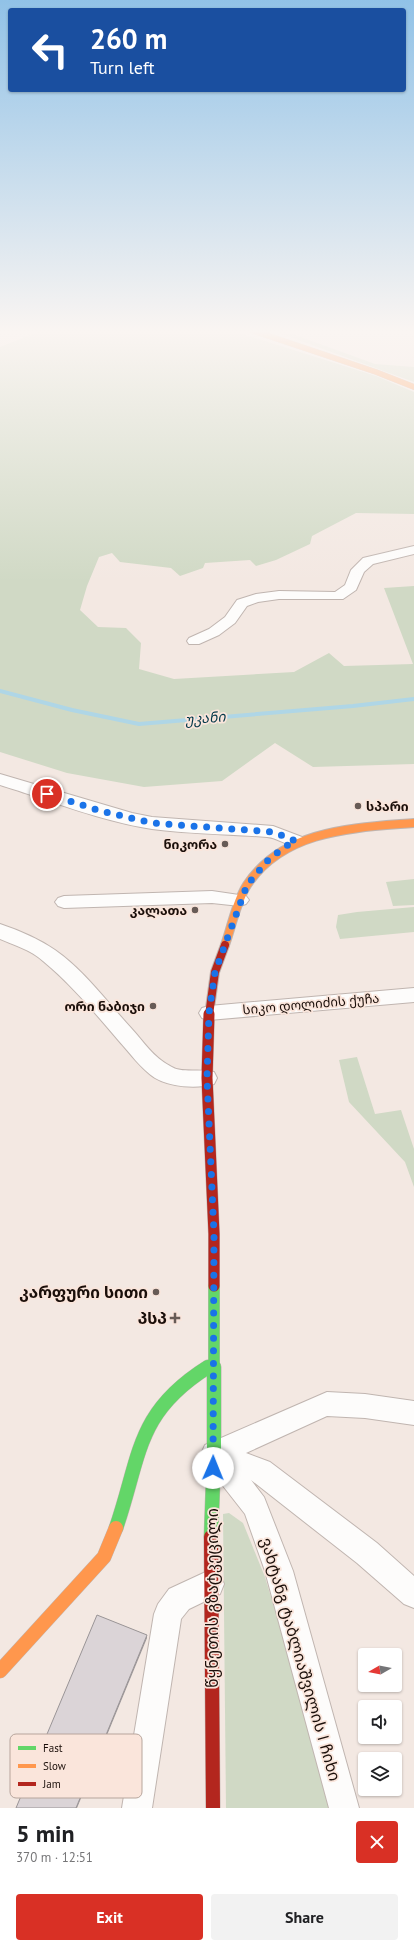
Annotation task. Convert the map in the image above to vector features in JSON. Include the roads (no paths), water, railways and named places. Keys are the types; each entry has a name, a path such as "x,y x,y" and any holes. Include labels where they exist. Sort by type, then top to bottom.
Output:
{"main road":[{"name":"წყნეთის გზატკეცილი","path":"213,1808 210,1584 214,1454 212,1364 214,1234 207,1078 209,1013 215,972 240,900 247,885 269,859 286,846 296,841 327,832 414,823"},
{"path":"0,1671 104,1557 125,1504 135,1458 144,1430 159,1408 187,1379 212,1364"}],"street":[{"path":"194,641 214,632 230,620 237,608 242,603 256,598 279,595 338,596 351,587 358,570 368,561 414,550"},
{"path":"0,779 101,811 138,820 172,825 273,832 296,841"},
{"path":"64,902 212,897 240,900"},
{"path":"0,930 36,946 49,954 81,985 149,1061 162,1072 174,1077 207,1078"},
{"name":"სიკო დოლიძის ქუჩა","path":"209,1013 414,994"},
{"path":"214,1454 327,1404 365,1406 414,1413"},
{"path":"214,1454 260,1471 366,1553 414,1594"},
{"name":"ვახტანგ ტაბლიაშვილის I ჩიხი","path":"214,1454 255,1506 274,1556 344,1808"},
{"path":"142,1777 168,1614 179,1599 210,1584"},
{"path":"137,1808 139,1798"}],"waterway":[{"name":"უკანი","path":"0,691 72,710 139,724 353,706 414,699"}],"place":[{"name":"სპარი","path":"358,806"},
{"name":"ნიკორა","path":"225,844"},
{"name":"კალათა","path":"195,910"},
{"name":"ორი ნაბიჯი","path":"153,1006"},
{"name":"კარფური სითი","path":"156,1292"},
{"name":"პსპ","path":"175,1318"}]}
